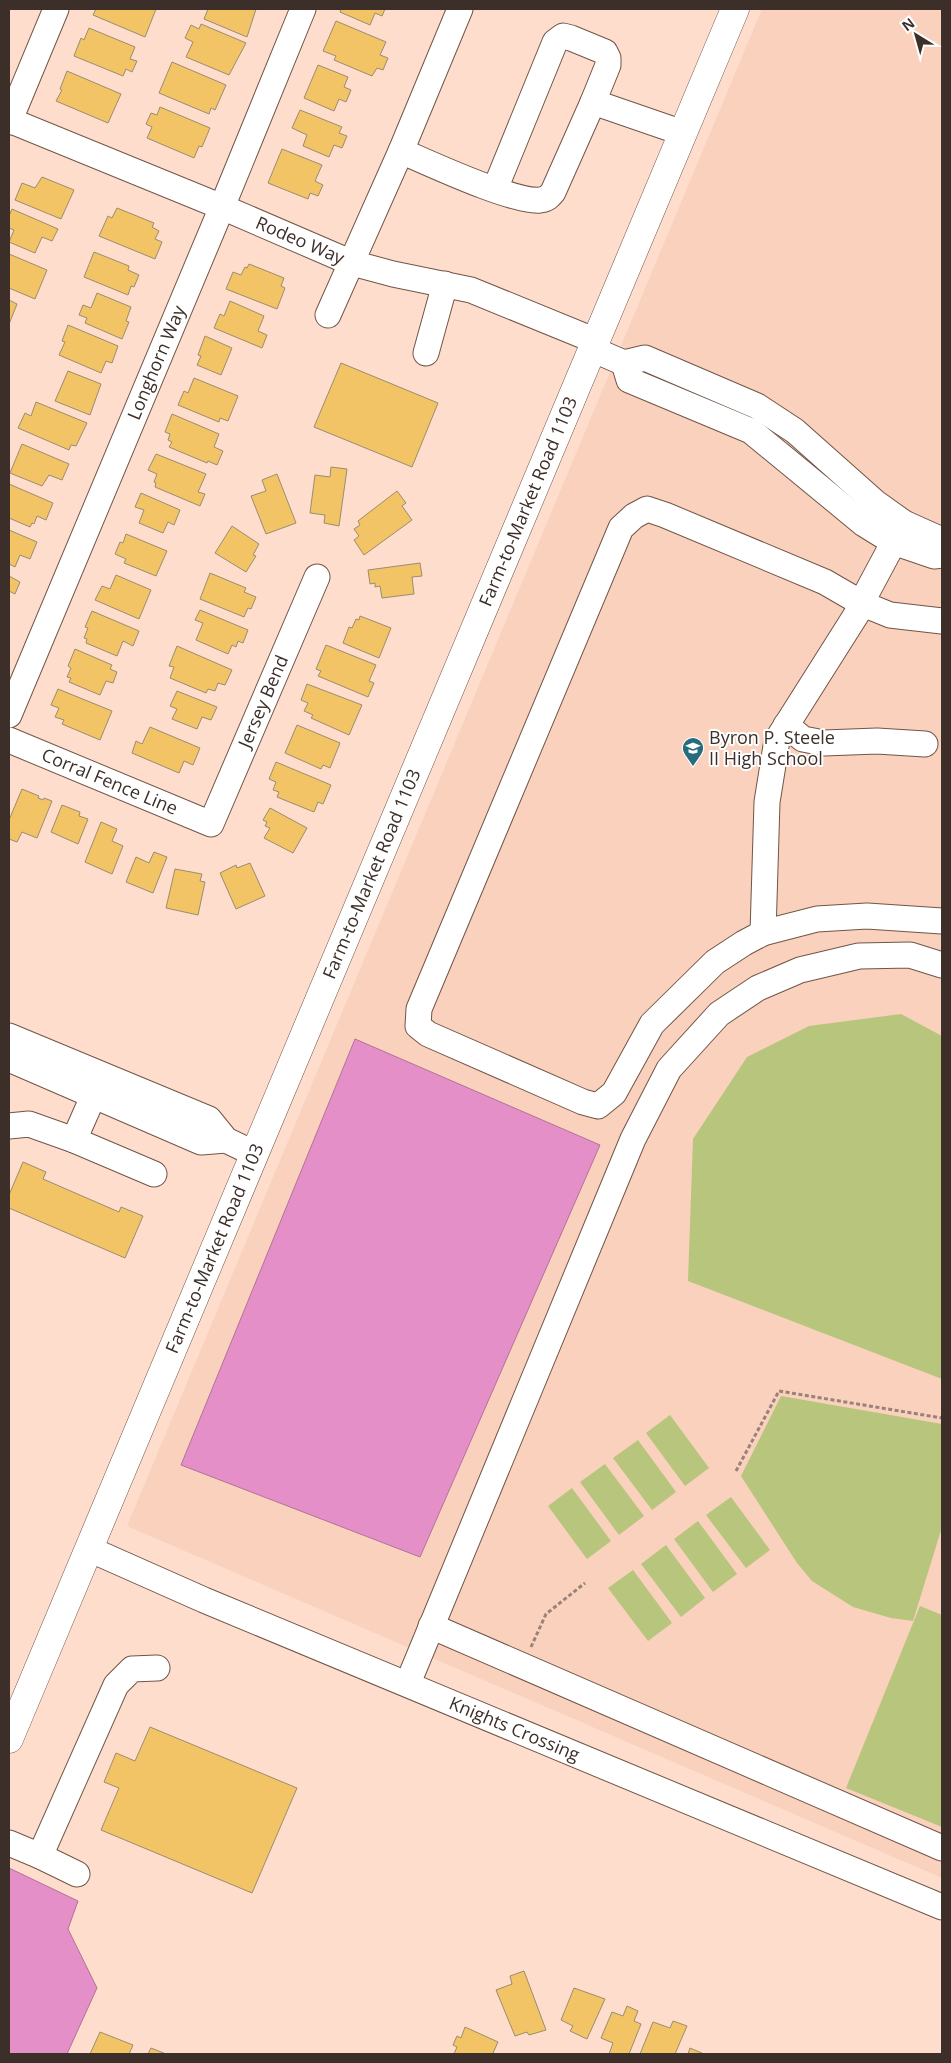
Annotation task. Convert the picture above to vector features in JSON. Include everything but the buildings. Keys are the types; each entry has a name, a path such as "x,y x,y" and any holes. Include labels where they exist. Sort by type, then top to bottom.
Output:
{"main road":[{"name":"Farm-to-Market Road 1103","path":"9,1739 735,9"}],"street":[{"name":"Longhorn Way","path":"9,715 303,9"},
{"path":"328,315 401,151 460,9"},
{"path":"9,121 49,11"},
{"path":"401,151 495,189 508,194 538,200 547,198 553,192 608,65 608,58 605,52 563,36 555,42 495,189"},
{"path":"593,102 683,133"},
{"name":"Rodeo Way","path":"9,121 222,207 352,263 393,274 471,290 594,345 624,363 645,358 757,406 796,430 876,503 899,532"},
{"path":"426,353 445,284"},
{"path":"942,621 890,615 863,604 825,582 666,514 647,509 634,516 621,528 419,1009 418,1026 428,1034 584,1102 598,1106 614,1093 652,1024 716,962 763,932 817,919 867,916 942,922"},
{"path":"899,532 942,540"},
{"path":"899,532 934,556 942,555"},
{"path":"763,932 767,802 777,740 863,604 899,532"},
{"name":"Jersey Bend","path":"211,824 317,577"},
{"path":"786,725 803,739 824,743 876,741 925,744"},
{"name":"Corral Fence Line","path":"9,740 211,824"},
{"path":"867,916 871,956"},
{"path":"408,1683 633,1139 669,1069 719,1014 758,988 800,970 859,956 910,955 942,965"},
{"path":"692,984 719,1014"},
{"path":"9,1036 98,1086"},
{"path":"9,1059 209,1119 226,1140 255,1154"},
{"path":"74,1140 98,1086"},
{"path":"9,1126 29,1124 74,1140 154,1174"},
{"name":"Knights Crossing","path":"88,1549 204,1600 408,1683 942,1907"},
{"path":"431,1626 942,1848"},
{"path":"40,1856 116,1685 132,1668 157,1668"},
{"path":"9,1843 77,1874"}],"path":[{"path":"736,1471 778,1392 942,1418"},
{"path":"523,1666 546,1614 585,1583"}],"shaded area":[{"name":"Byron P. Steele II High School","path":"762,9 942,9 942,1878 127,1526"},
{"path":"355,1039 600,1145 420,1557 181,1465"},
{"path":"9,1868 78,1901 68,1929 97,1988 67,2054 9,2054"}],"green space":[{"path":"901,1014 942,1036 942,1379 688,1281 693,1139 747,1057 809,1026"},
{"path":"781,1396 942,1424 942,1527 913,1621 891,1618 853,1607 812,1581 797,1563 741,1476"},
{"path":"670,1415 709,1468 685,1486 646,1433"},
{"path":"638,1440 676,1492 652,1510 613,1458"},
{"path":"605,1464 644,1516 619,1535 580,1482"},
{"path":"572,1488 611,1541 587,1559 548,1506"},
{"path":"731,1497 770,1550 746,1568 706,1515"},
{"path":"698,1521 737,1574 713,1592 674,1539"},
{"path":"666,1545 705,1598 681,1617 641,1564"},
{"path":"633,1570 672,1623 648,1641 608,1588"},
{"path":"920,1606 942,1615 942,1827 846,1788"}],"place":[{"name":"Byron P. Steele II High School","path":"693,767"}]}
